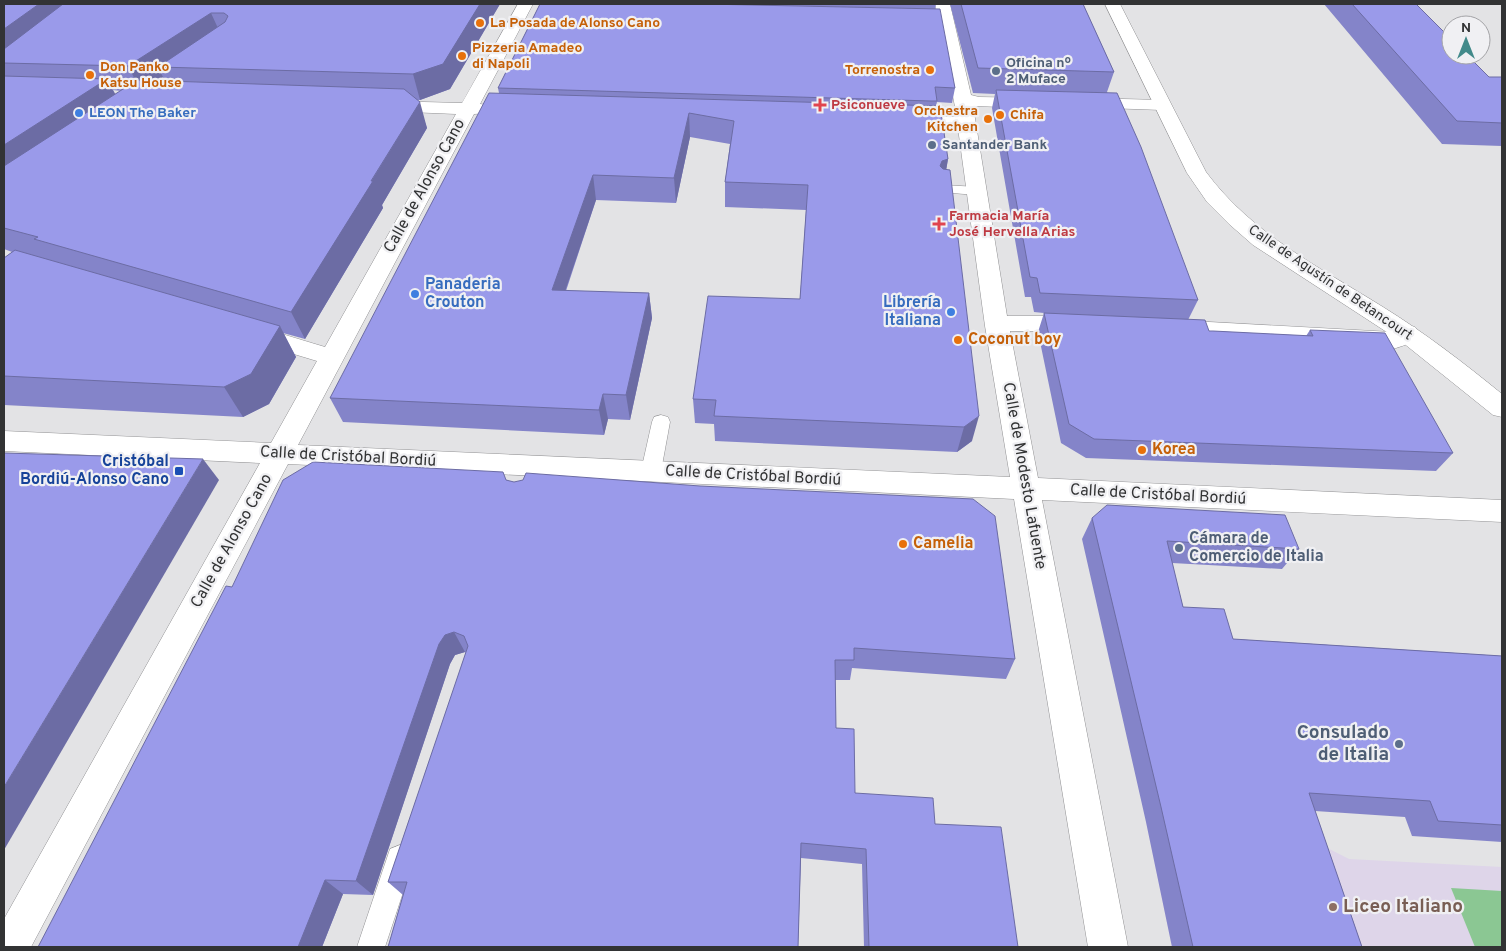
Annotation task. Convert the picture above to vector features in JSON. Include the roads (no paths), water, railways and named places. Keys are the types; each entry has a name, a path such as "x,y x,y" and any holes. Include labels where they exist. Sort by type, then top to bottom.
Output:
{"street":[{"name":"Calle de Agustín de Betancourt","path":"1112,4 1205,187 1237,220 1256,236 1406,333 1502,408"},
{"name":"Calle de Alonso Cano","path":"10,947 468,109 529,6"},
{"name":"Calle de Modesto Lafuente","path":"939,12 964,110 997,326 1108,947"},
{"path":"889,122 947,124 964,110 979,102 1047,103"},
{"path":"1066,103 1162,105"},
{"path":"370,106 500,110"},
{"path":"997,326 1009,323 1039,322 1106,325"},
{"path":"232,327 332,357"},
{"path":"1155,327 1396,340 1406,333"},
{"name":"Calle de Cristóbal Bordiú","path":"4,441 280,454 528,476 651,471 1502,511"}],"lane":[{"path":"944,189 977,191"},
{"path":"651,471 661,422"},
{"path":"371,947 408,834"}],"place":[{"name":"La Posada de Alonso Cano","path":"480,23"},
{"name":"Pizzeria Amadeo di Napoli","path":"462,56"},
{"name":"Torrenostra","path":"930,70"},
{"name":"Oficina nº 2 Muface","path":"996,71"},
{"name":"Don Panko Katsu House","path":"90,75"},
{"name":"Psiconueve","path":"820,105"},
{"name":"LEON The Baker","path":"79,113"},
{"name":"Chifa","path":"1000,115"},
{"name":"Orchestra Kitchen","path":"988,119"},
{"name":"Santander Bank","path":"932,145"},
{"name":"Farmacia María José Hervella Arias","path":"939,224"},
{"name":"Panaderia Crouton","path":"415,294"},
{"name":"Librería Italiana","path":"951,312"},
{"name":"Coconut boy","path":"958,340"},
{"name":"Korea","path":"1142,450"},
{"name":"Cristóbal Bordiú-Alonso Cano","path":"179,471"},
{"name":"Camelia","path":"903,544"},
{"name":"Cámara de Comercio de Italia","path":"1179,548"},
{"name":"Consulado de Italia","path":"1399,744"},
{"name":"Liceo Italiano","path":"1333,907"}]}
